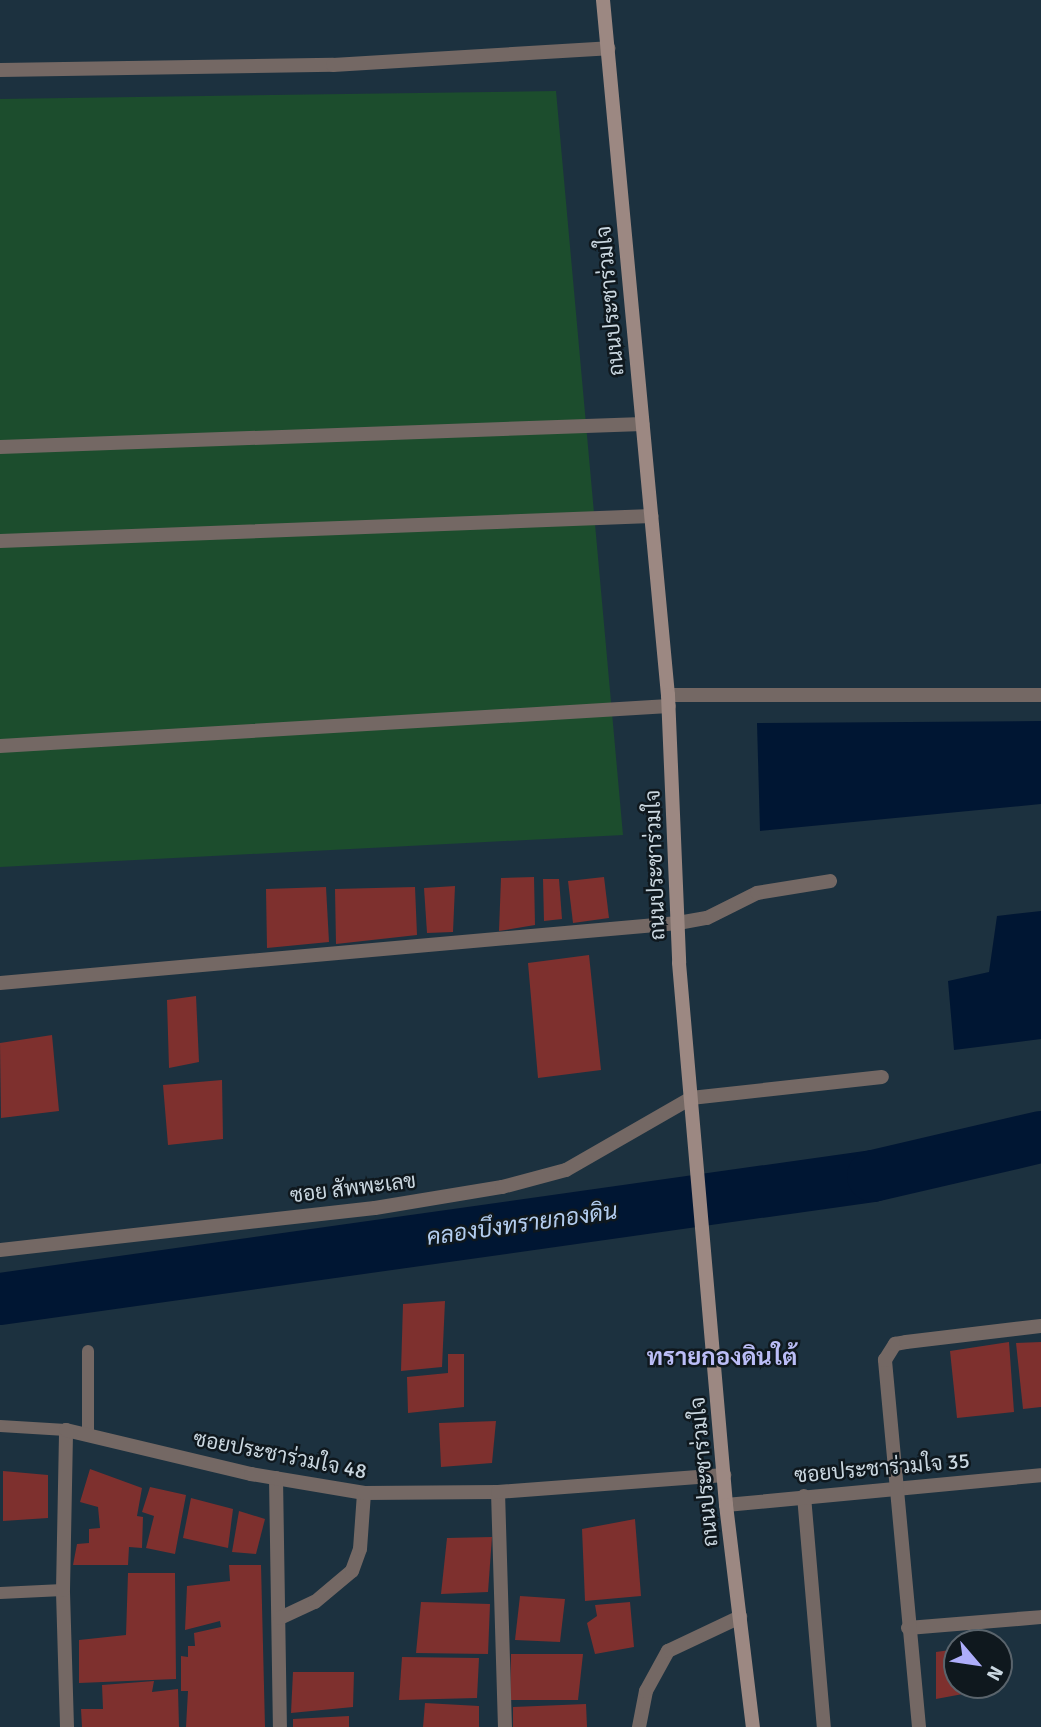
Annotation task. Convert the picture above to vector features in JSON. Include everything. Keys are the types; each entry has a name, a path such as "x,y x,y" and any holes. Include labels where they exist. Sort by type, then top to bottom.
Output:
{"main road":[{"name":"ถนนประชาร่วมใจ","path":"603,0 669,701 678,923 726,1505 753,1727"}],"street":[{"path":"0,70 333,65 608,48"},
{"path":"0,446 643,424"},
{"path":"0,541 652,516"},
{"path":"0,746 669,701 1041,695"},
{"path":"0,983 678,923 707,918 757,893 830,881"},
{"path":"691,1098 882,1077"},
{"name":"ซอย สัพพะเลข","path":"0,1250 375,1208 502,1187 566,1170 691,1098"},
{"path":"919,1727 883,1371 889,1351 906,1342 1041,1325"},
{"path":"66,1430 63,1590 67,1727"},
{"name":"ซอยประชาร่วมใจ 48","path":"66,1430 276,1478 364,1493 498,1492 724,1475"},
{"name":"ซอยประชาร่วมใจ 35","path":"726,1505 1041,1475"},
{"path":"276,1478 280,1727"},
{"path":"498,1492 505,1727"},
{"path":"280,1618 315,1602 352,1571 359,1549 364,1493"},
{"path":"804,1496 824,1727"},
{"path":"639,1727 646,1691 668,1651 740,1617"},
{"path":"908,1628 1041,1617"}],"lane":[{"path":"88,1434 89,1350"},
{"name":"ซอยประชาร่วมใจ 48","path":"0,1426 66,1430"},
{"path":"0,1592 63,1590"}],"green space":[{"path":"556,91 623,835 0,867 0,99"}],"water":[{"path":"1041,721 1041,804 760,831 757,723"},
{"path":"1041,911 1041,1039 954,1050 948,981 989,972 997,916"}],"building":[{"path":"534,877 535,925 499,931 501,878"},
{"path":"604,877 609,918 573,923 568,881"},
{"path":"543,879 559,879 562,919 544,921"},
{"path":"455,886 453,932 427,933 424,888"},
{"path":"326,887 329,942 267,948 266,889"},
{"path":"415,887 417,935 336,944 335,889"},
{"path":"589,955 601,1070 538,1078 528,963"},
{"path":"196,996 199,1062 169,1068 167,1000"},
{"path":"52,1035 59,1111 1,1118 0,1043"},
{"path":"222,1080 223,1139 168,1145 163,1085"},
{"path":"445,1301 442,1367 401,1371 403,1304"},
{"path":"1009,1342 1014,1412 957,1418 950,1351"},
{"path":"1041,1342 1041,1407 1023,1409 1016,1343"},
{"path":"448,1354 464,1354 464,1407 408,1413 407,1377 448,1373"},
{"path":"496,1421 492,1463 441,1467 439,1423"},
{"path":"90,1469 142,1488 137,1516 143,1517 142,1548 129,1547 128,1565 73,1565 77,1544 89,1543 89,1529 100,1528 98,1507 80,1502"},
{"path":"3,1471 48,1475 48,1518 3,1521"},
{"path":"150,1487 186,1495 175,1554 146,1548 154,1516 142,1512"},
{"path":"191,1498 233,1509 228,1548 183,1538"},
{"path":"239,1511 265,1519 256,1554 232,1552"},
{"path":"635,1519 641,1596 585,1601 582,1529"},
{"path":"492,1537 488,1592 441,1594 447,1538"},
{"path":"229,1565 261,1565 265,1727 186,1727 188,1691 181,1691 181,1656 188,1657 188,1646 195,1646 194,1633 221,1627 220,1621 185,1630 187,1586 230,1581"},
{"path":"128,1573 175,1573 176,1679 79,1683 79,1640 126,1635"},
{"path":"520,1596 565,1599 560,1642 515,1640"},
{"path":"421,1602 490,1604 488,1654 416,1653"},
{"path":"630,1602 634,1647 595,1654 587,1623 597,1616 595,1605"},
{"path":"943,1651 943,1698 936,1699 936,1652"},
{"path":"511,1654 583,1654 578,1700 510,1700"},
{"path":"402,1657 479,1658 477,1698 399,1700"},
{"path":"293,1672 354,1672 353,1707 291,1713"},
{"path":"154,1681 152,1692 178,1689 179,1727 82,1727 81,1709 103,1709 102,1685"},
{"path":"425,1703 479,1706 479,1727 423,1727"},
{"path":"586,1704 587,1727 513,1727 513,1707"},
{"path":"349,1716 349,1727 293,1727 293,1719"}],"waterway":[{"name":"คลองบึงทรายกองดิน","path":"0,1299 873,1176 1041,1137"}],"district":[{"name":"ทรายกองดินใต้","path":"722,1358"}]}
